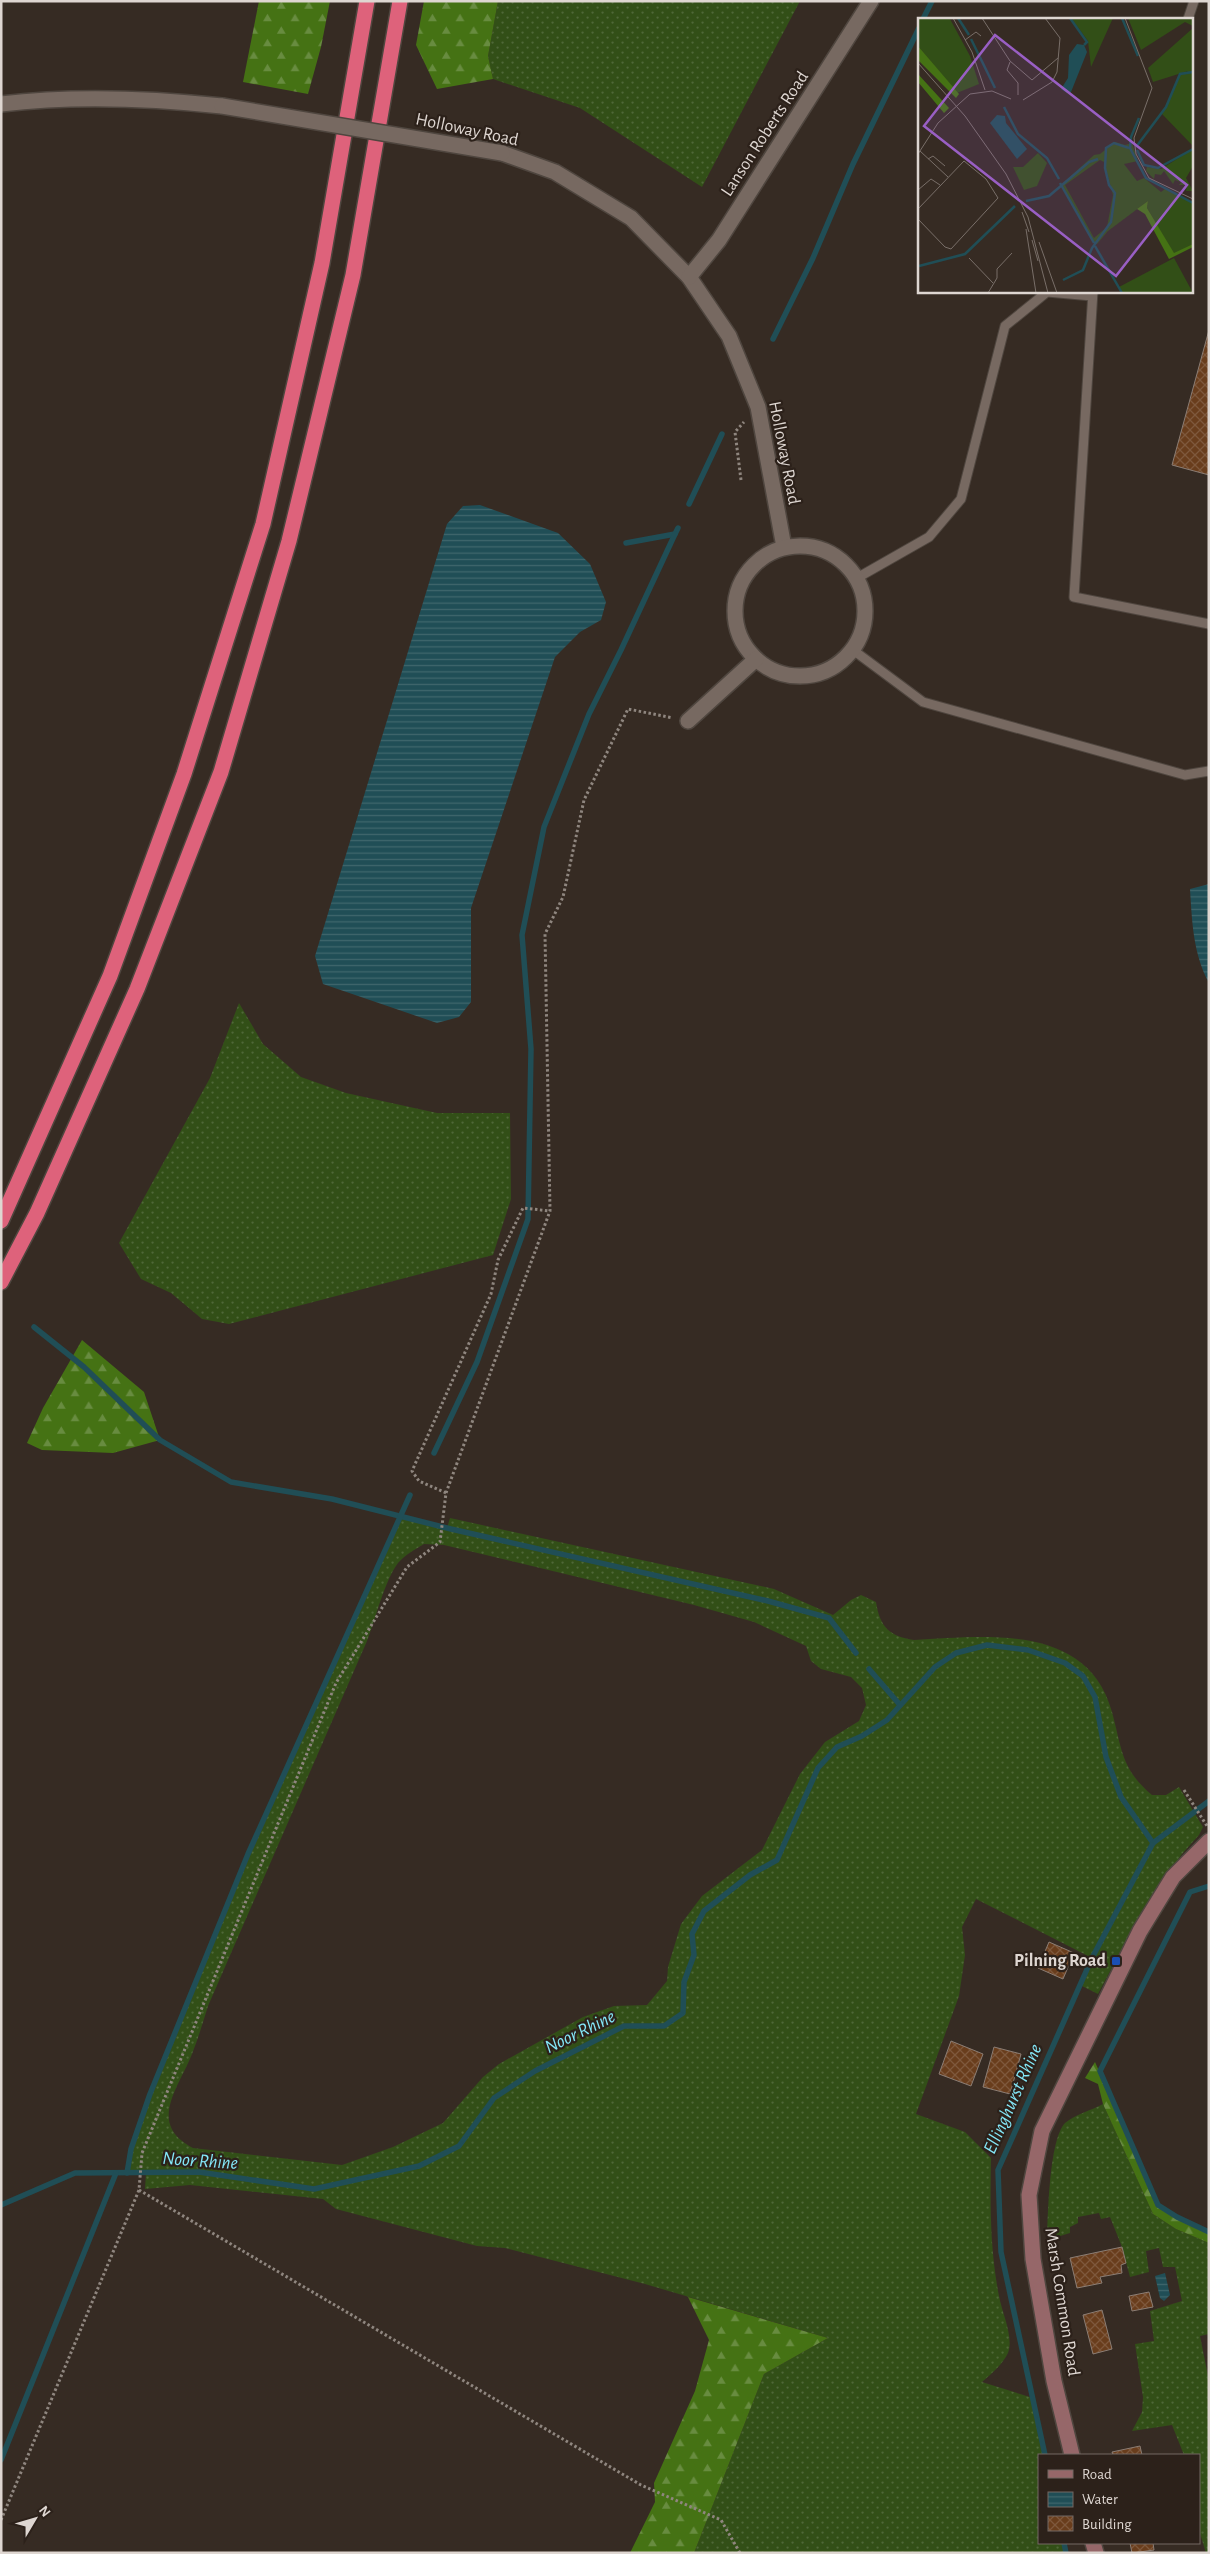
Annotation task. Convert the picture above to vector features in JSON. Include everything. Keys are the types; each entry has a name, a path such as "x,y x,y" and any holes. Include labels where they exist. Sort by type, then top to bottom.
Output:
{"highway":[{"path":"1,1221 110,976 184,774 263,524 322,263 367,1"},
{"path":"1,1282 38,1213 137,989 221,772 289,541 353,275 400,1"}],"main road":[{"name":"Marsh Common Road","path":"1072,2454 1054,2381 1033,2259 1029,2195 1042,2131 1140,1931 1173,1877 1209,1841"}],"street":[{"name":"Lanson Roberts Road","path":"689,277 719,240 865,3"},
{"name":"Holloway Road","path":"1,104 41,99 118,97 222,106 502,152 555,172 631,218 689,277 729,336 758,407 784,547"},
{"path":"805,545 826,550 844,562 857,578 864,596 866,615 862,633 853,650 837,665 817,674 795,676 774,671 756,659 743,643 736,624 735,604 737,595 740,585 750,568 765,555 784,547 805,545"},
{"path":"688,721 756,659"}],"lane":[{"path":"1188,18 1194,1"},
{"path":"857,578 929,537 961,499 1005,326 1047,292 1093,294 1074,596 1209,624"},
{"path":"853,650 923,702 1185,775 1209,770"}],"path":[{"path":"741,480 735,432 758,407"},
{"path":"1,2520 139,2190 141,2184 142,2153 336,1683 407,1567 440,1542 446,1492 550,1211 545,934 563,897 584,800 628,709 688,721"},
{"path":"446,1492 419,1481 412,1471 491,1294 498,1260 522,1208 550,1211"},
{"path":"1184,1790 1203,1820"},
{"path":"139,2190 641,2485 720,2520 740,2553"}],"green space":[{"path":"259,1 330,1 321,47 308,94 243,82"},
{"path":"424,1 498,1 488,56 493,79 437,89 416,45"},
{"path":"498,1 800,1 702,187 580,108 493,79 488,56"},
{"path":"239,1003 263,1044 301,1077 346,1093 437,1113 510,1113 511,1199 493,1255 229,1324 202,1319 171,1293 141,1279 119,1243 210,1078"},
{"path":"82,1340 144,1392 160,1440 113,1453 42,1450 27,1443 43,1408"},
{"path":"399,1516 447,1528 450,1518 774,1589 833,1615 851,1600 861,1595 876,1602 883,1624 898,1636 914,1640 972,1637 1031,1641 1058,1649 1081,1663 1100,1683 1112,1712 1124,1758 1134,1776 1152,1795 1166,1795 1179,1787 1203,1827 1143,1909 1098,1994 1080,1985 1092,1958 976,1899 962,1927 965,1955 959,1996 916,2114 965,2132 991,2158 992,2244 999,2296 1010,2340 1008,2353 1003,2361 982,2382 1033,2398 1045,2454 1038,2454 1038,2544 1064,2544 1066,2553 694,2553 764,2374 828,2338 645,2284 505,2248 477,2246 336,2209 323,2199 190,2185 145,2189 146,2173 127,2173 139,2122 158,2070 323,1686","holes":["424,1544 444,1545 694,1605 754,1622 806,1646 811,1661 821,1669 851,1677 862,1688 866,1705 859,1721 825,1742 800,1774 762,1850 702,1896 681,1924 668,1967 667,1981 647,2005 614,2006 583,2017 499,2064 483,2077 443,2123 393,2147 342,2165 193,2148 179,2139 171,2128 169,2117 174,2093 194,2048 208,2006 367,1641 384,1590 398,1563"]},
{"path":"1095,2062 1158,2205 1177,2217 1209,2232 1209,2243 1176,2229 1153,2214 1103,2104 1098,2084 1085,2078"},
{"path":"1103,2104 1153,2214 1176,2229 1209,2243 1209,2334 1200,2336 1209,2381 1209,2553 1206,2553 1200,2533 1200,2454 1184,2454 1172,2425 1132,2431 1142,2412 1143,2397 1135,2344 1154,2341 1150,2311 1182,2301 1175,2267 1163,2267 1159,2248 1146,2251 1149,2272 1130,2277 1122,2247 1110,2217 1101,2219 1099,2213 1078,2217 1078,2223 1070,2227 1070,2233 1047,2240 1050,2179 1056,2145 1065,2123"},
{"path":"688,2297 828,2338 764,2374 694,2553 630,2553 655,2502 654,2483 695,2391 709,2340"}],"water":[{"path":"480,505 558,533 590,564 606,602 601,620 580,632 555,657 471,908 471,1002 459,1017 437,1023 323,984 315,956 447,524 463,506"},
{"path":"1209,884 1209,983 1196,949 1190,889"},
{"path":"1165,2273 1170,2295 1164,2301 1160,2298 1155,2276"}],"building":[{"path":"1209,330 1209,475 1172,465"},
{"path":"1049,1942 1074,1953 1063,1979 1038,1968"},
{"path":"951,2041 983,2054 971,2086 939,2074"},
{"path":"994,2047 1021,2054 1010,2094 983,2087"},
{"path":"1122,2247 1126,2263 1121,2265 1122,2273 1100,2277 1102,2283 1077,2288 1070,2258"},
{"path":"1149,2292 1153,2307 1132,2311 1129,2296"},
{"path":"1102,2310 1112,2349 1093,2354 1083,2315"},
{"path":"1140,2446 1142,2454 1113,2454 1112,2452"},
{"path":"1130,2544 1153,2544 1154,2550 1132,2553"}],"waterway":[{"path":"924,18 932,1"},
{"path":"773,339 813,258 853,164 918,30"},
{"path":"689,504 722,434"},
{"path":"626,543 675,534 678,528"},
{"path":"434,1453 477,1362 528,1219 531,1049 522,935 544,827 589,714 675,534"},
{"path":"34,1327 84,1367 160,1440 231,1482 332,1499 451,1529 768,1601 829,1618 856,1653"},
{"path":"127,2173 131,2149 150,2094 248,1854 410,1495"},
{"name":"Noor Rhine","path":"1,2205 75,2173 199,2172 314,2189 419,2166 459,2146 494,2098 535,2071 624,2026 664,2026 683,2013 684,1982 694,1955 692,1934 704,1911 750,1875 777,1860 818,1768 837,1747 862,1736 887,1720 935,1667 956,1653 987,1645 1028,1650 1065,1663 1083,1676 1095,1697 1106,1757 1121,1797 1153,1843"},
{"path":"869,1669 900,1705"},
{"name":"Ellinghurst Rhine","path":"1045,2454 1001,2252 998,2170 1092,1958 1153,1843 1209,1801"},
{"path":"1209,1886 1190,1892 1100,2071 1158,2205 1177,2217 1209,2232"},
{"path":"1,2460 116,2173"},
{"name":"Ellinghurst Rhine","path":"1064,2544 1066,2553"}],"place":[{"name":"Pilning Road","path":"1116,1961"}]}
